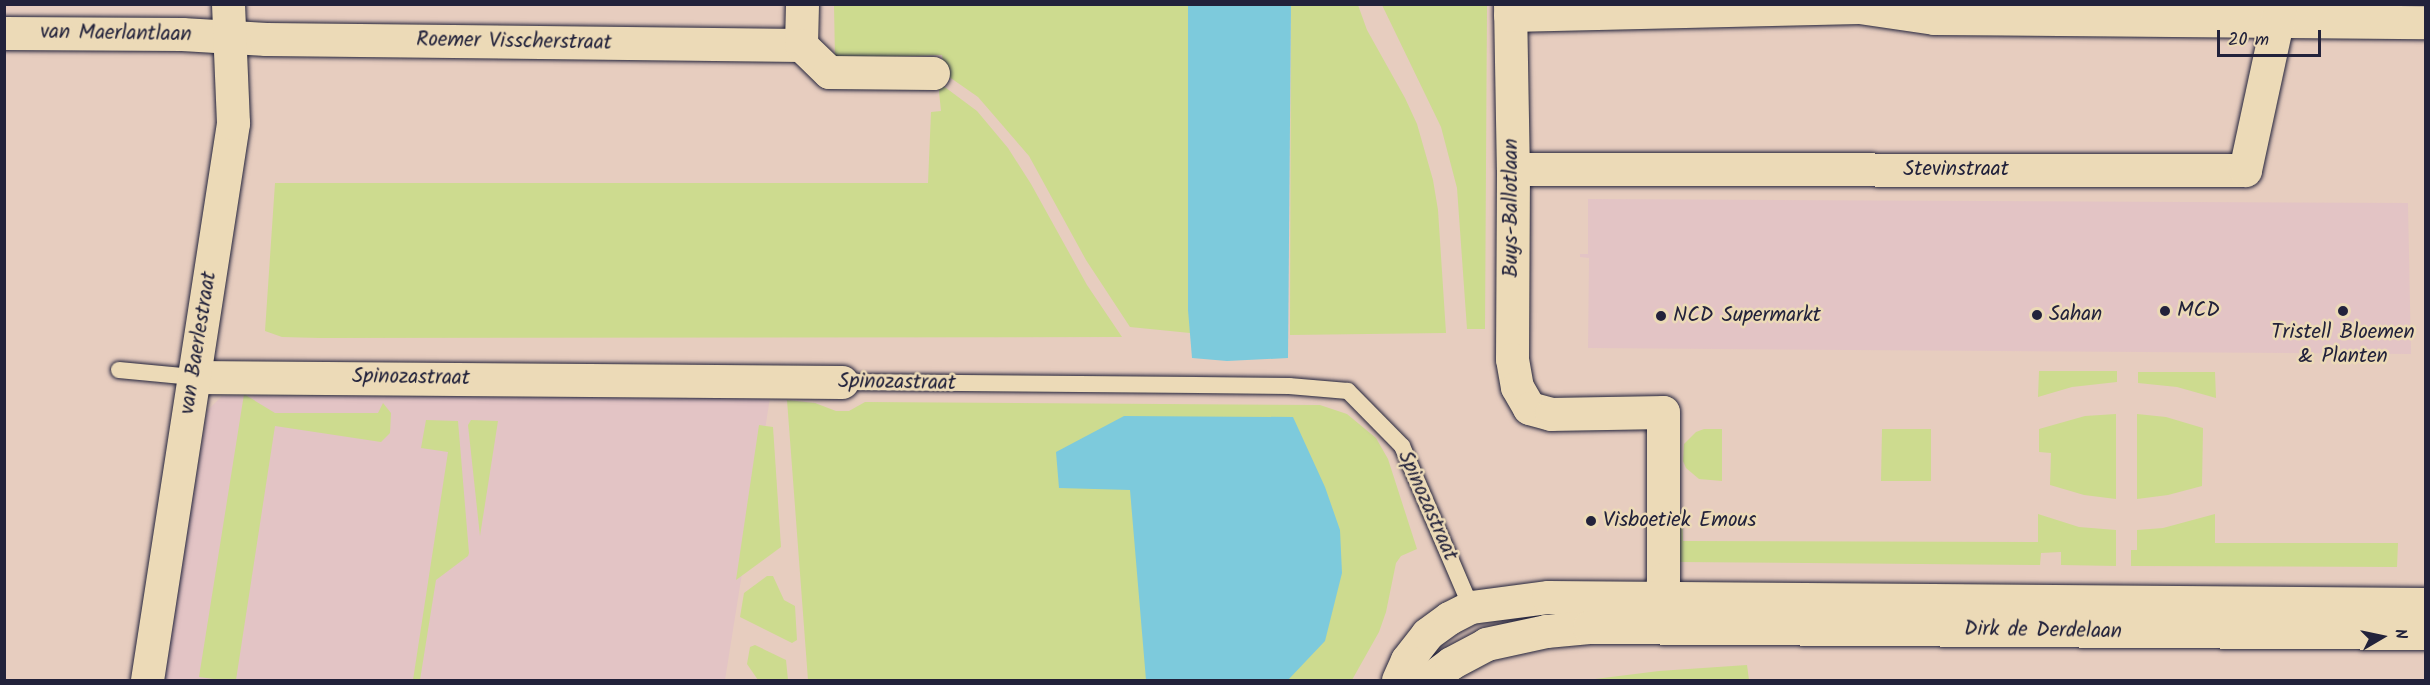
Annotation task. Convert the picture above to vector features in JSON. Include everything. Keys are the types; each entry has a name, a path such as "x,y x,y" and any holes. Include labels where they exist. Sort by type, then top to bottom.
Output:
{"street":[{"name":"van Baerlestraat","path":"147,681 176,505 193,377 233,123 227,38 228,4"},
{"path":"802,4 801,45 830,72 933,73"},
{"path":"1510,10 1859,7 1893,8 1934,18 2280,12 2426,22"},
{"name":"Buys-Ballotlaan","path":"1510,10 1513,170 1512,359 1517,387 1529,408 1551,414 1664,412 1660,614"},
{"name":"Stevinstraat","path":"1513,170 2245,170 2280,12"},
{"name":"van Maerlantlaan","path":"4,33 182,34 227,38"},
{"name":"Roemer Visscherstraat","path":"227,38 801,45"},
{"name":"Spinozastraat","path":"193,377 842,382"},
{"name":"Dirk de Derdelaan","path":"1471,607 1548,597 1660,614 2426,633"},
{"name":"Dirk de Derdelaan","path":"1428,681 1451,663 1486,644 1660,614 2426,604"},
{"path":"1398,681 1407,660 1427,634 1449,618 1471,607 1486,644"}],"lane":[{"path":"119,370 193,377"},
{"name":"Spinozastraat","path":"842,382 1289,386 1348,391 1402,446 1471,607"}],"shaded area":[{"path":"1588,199 2408,203 2411,354 1588,348 1589,258 1580,257 1580,254 1588,254"},
{"path":"222,396 770,398 725,680 163,680 207,411"}],"green space":[{"path":"834,5 1188,5 1190,333 1130,327 1086,260 1029,156 978,97 945,74 942,55 835,59"},
{"path":"1291,5 1358,5 1367,30 1405,98 1417,124 1433,180 1438,210 1446,333 1290,335"},
{"path":"1382,5 1487,5 1485,329 1467,329 1457,188 1441,127"},
{"path":"938,82 977,111 1008,148 1031,184 1087,285 1122,337 320,338 282,337 265,331 275,183 928,183 931,112 941,111"},
{"path":"2039,371 2117,371 2117,382 2072,387 2038,397"},
{"path":"2138,372 2215,372 2216,398 2177,387 2138,383"},
{"path":"244,394 275,413 378,413 383,403 391,413 390,433 381,442 275,426 236,680 222,680 199,677"},
{"path":"787,400 815,403 836,411 849,411 865,402 1320,405 1347,414 1376,438 1388,459 1417,549 1401,556 1396,563 1386,612 1379,632 1352,680 808,680"},
{"path":"2116,414 2116,499 2084,495 2050,485 2051,453 2039,452 2039,429 2085,416"},
{"path":"2137,414 2166,417 2203,428 2202,486 2168,495 2137,499"},
{"path":"426,420 458,421 469,553 436,580 420,680 413,680 448,452 421,448"},
{"path":"471,420 498,421 480,536 468,425"},
{"path":"759,425 773,427 781,547 736,580"},
{"path":"1704,429 1722,429 1722,481 1699,479 1686,468 1683,461 1684,444 1696,432"},
{"path":"1882,429 1931,429 1931,481 1881,481"},
{"path":"1679,512 1682,512 1683,541 2038,542 2038,514 2079,527 2116,530 2116,566 2061,565 2061,552 2041,553 2040,565 1677,562"},
{"path":"2215,514 2215,543 2398,543 2397,567 2131,566 2131,550 2137,550 2137,530 2163,528"},
{"path":"767,576 773,576 784,600 795,606 797,640 792,643 740,617 744,593"},
{"path":"755,645 786,660 788,680 758,680 747,664 750,647"},
{"path":"1747,665 1749,680 1587,680 1659,671"}],"water":[{"path":"1188,5 1291,5 1288,358 1227,361 1192,358 1188,310"},
{"path":"1124,416 1293,417 1325,487 1340,530 1342,573 1325,641 1288,680 1146,680 1130,490 1059,488 1056,452"}],"place":[{"name":"MCD","path":"2165,311"},
{"name":"Tristell Bloemen & Planten","path":"2343,311"},
{"name":"Sahan","path":"2037,315"},
{"name":"NCD Supermarkt","path":"1661,316"},
{"name":"Visboetiek Emous","path":"1591,521"}]}
